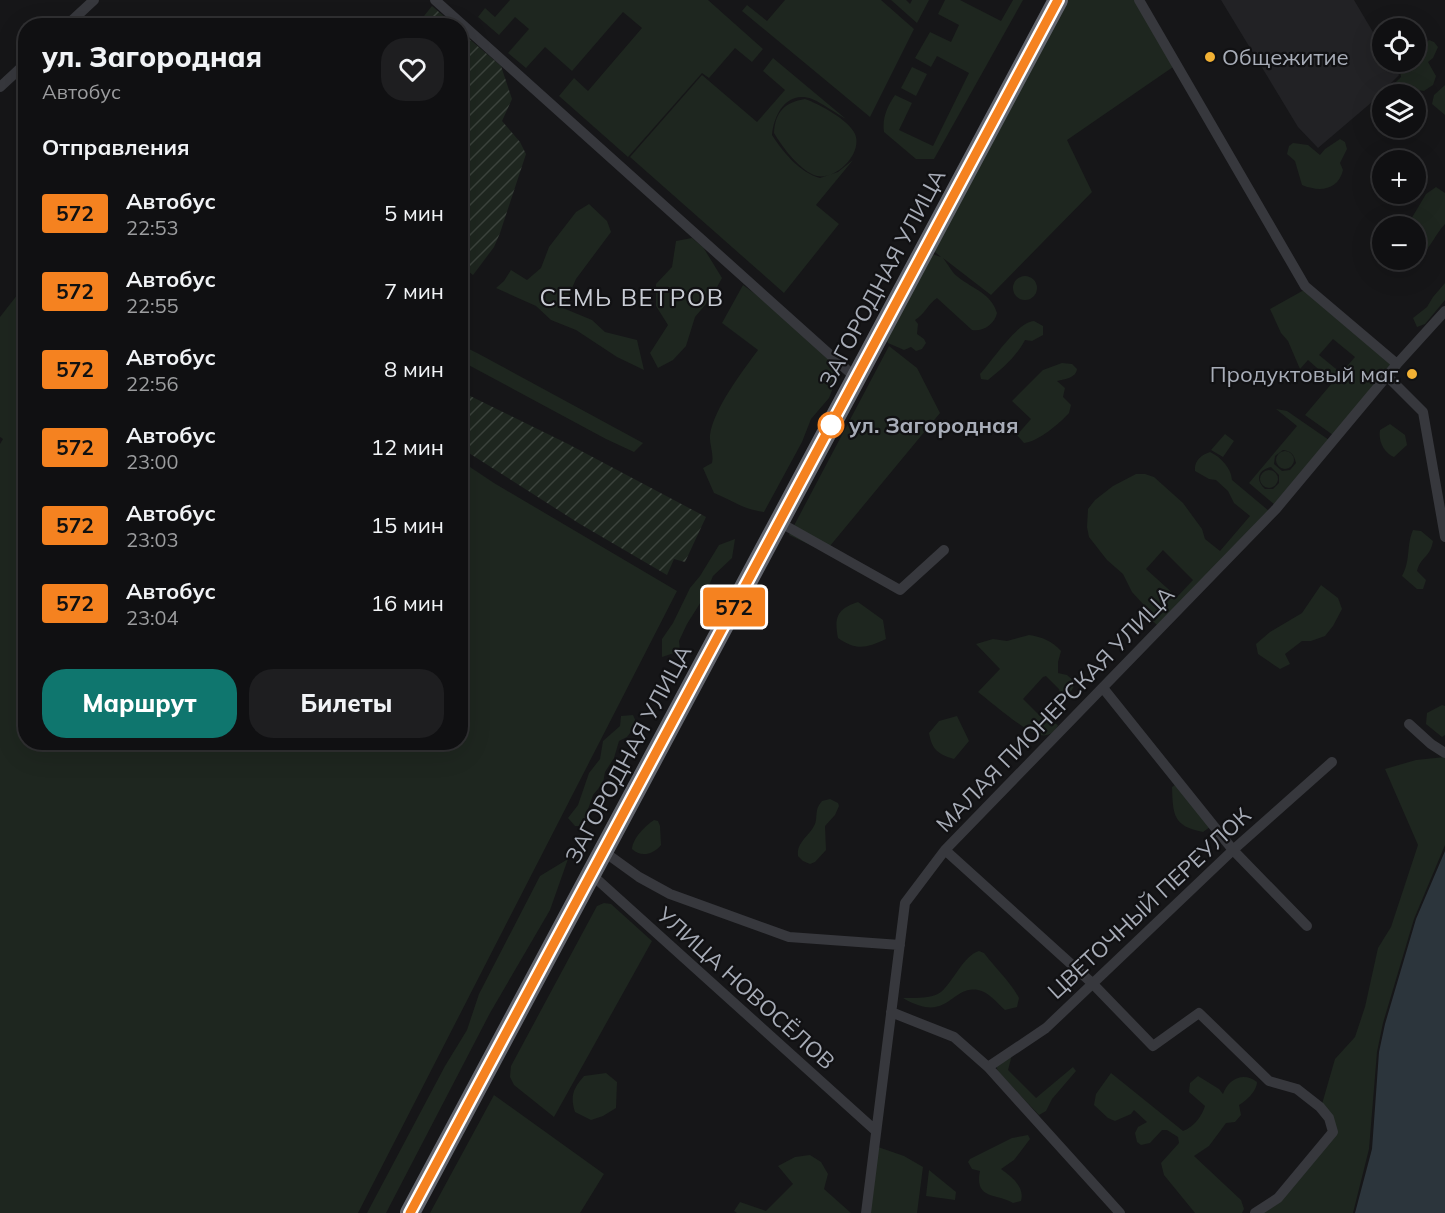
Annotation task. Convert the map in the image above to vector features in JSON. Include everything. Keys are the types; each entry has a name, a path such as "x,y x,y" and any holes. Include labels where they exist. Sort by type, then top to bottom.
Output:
{"highway":[{"name":"ЗАГОРОДНАЯ УЛИЦА","path":"410,1213 1058,0"}],"street":[{"path":"75,18 94,0"},
{"path":"435,0 455,18"},
{"path":"1139,0 1305,286 1397,364"},
{"path":"468,30 856,378"},
{"path":"0,87 18,70"},
{"name":"МАЛАЯ ПИОНЕРСКАЯ УЛИЦА","path":"866,1213 905,903 945,850 1276,509 1397,364 1445,311"},
{"path":"1387,376 1423,412 1445,537"},
{"path":"779,522 900,590 944,550"},
{"path":"1103,688 1233,850 1307,926"},
{"path":"1409,724 1445,753"},
{"name":"ЦВЕТОЧНЫЙ ПЕРЕУЛОК","path":"988,1067 1046,1028 1233,850 1332,762"},
{"path":"945,850 1092,983 1153,1046 1199,1012 1269,1081 1297,1089 1320,1107 1329,1118 1333,1132 1278,1198 1256,1213"},
{"path":"603,851 639,877 670,894 789,937 900,945"},
{"name":"УЛИЦА НОВОСЁЛОВ","path":"591,874 876,1131"},
{"path":"891,1012 954,1036 988,1067 1120,1213"}],"shaded area":[{"path":"510,0 708,0 763,49 752,62 735,48 709,78 702,73 628,157 559,96 574,78 588,91 642,28 623,12 572,71 545,47 526,68 508,53 529,29 515,17 499,35 478,17 485,8 495,17"},
{"path":"785,0 881,0 914,29 870,117 742,11 747,5 767,21"},
{"path":"891,0 906,0 910,4 912,0 929,0 917,23"},
{"path":"945,0 960,0 1001,21 1013,0 1023,0 934,159 916,159 884,132 884,117 895,95 912,103 899,130 933,146 969,73 937,56 931,67 915,58 930,32 951,42 959,25 938,14"},
{"path":"1061,0 1135,0 1173,67 1067,140 1092,192 991,295 943,258 956,275 981,292 994,306 997,313 991,324 980,330 972,330 937,298 915,320 918,324 917,334 926,343 922,349 916,351 911,347 904,350 888,343 886,339 932,254 941,257 928,246"},
{"path":"1221,0 1354,0 1372,30 1372,72 1397,72 1399,75 1390,84 1372,84 1372,102 1318,148 1298,127"},
{"path":"432,6 446,18 423,18"},
{"path":"468,38 501,66 512,99 502,121 520,142 526,154 494,247 473,275 468,271"},
{"path":"1429,40 1434,42 1438,47 1433,58 1428,62 1436,76 1433,85 1426,90 1426,84 1394,84 1401,77 1400,72 1426,72 1426,43"},
{"path":"773,58 846,119 812,99 795,98 783,106 773,127 772,135 781,148 798,166 820,178 838,172 853,160 816,205 839,224 784,293 630,157 702,75 757,122 785,90 763,71"},
{"path":"912,67 927,74 916,96 901,88"},
{"path":"1445,85 1445,115 1432,104 1434,95"},
{"path":"805,99 840,118 855,134 855,149 852,157 832,174 817,176 805,170 787,152 774,133 776,119 782,109 798,100"},
{"path":"1340,139 1345,142 1347,149 1340,163 1343,170 1337,182 1321,189 1302,185 1295,161 1287,154 1289,146 1293,143 1308,145 1320,155"},
{"path":"1436,187 1445,193 1445,224 1426,250 1426,216 1413,216 1420,204 1426,204 1426,194"},
{"path":"589,204 607,221 611,232 576,279 563,308 592,320 605,332 637,340 644,370 617,357 576,330 551,320 536,306 496,288 511,270 527,280 541,268 549,247 576,212"},
{"path":"692,238 703,247 722,278 711,298 695,317 686,346 673,360 658,368 650,353 668,325 656,306 656,284 672,267 676,241"},
{"path":"1025,276 1034,279 1037,288 1034,297 1025,300 1016,297 1013,288 1016,279"},
{"path":"1445,283 1445,300 1425,324 1417,327 1413,318 1427,307"},
{"path":"743,285 779,311 837,364 836,380 829,398 811,419 802,442 764,512 744,507 714,493 703,468 712,463 710,435 717,413 758,350 722,323"},
{"path":"1304,290 1393,364 1333,435 1305,415 1333,382 1308,360 1300,369 1270,309","holes":["1333,339 1355,357 1341,373 1319,355"]},
{"path":"18,294 18,750 468,750 468,466 677,591 358,1213 0,1213 0,444 3,439 0,437 0,317"},
{"path":"1034,321 1043,326 1043,335 1032,341 1025,340 999,371 988,380 981,379 980,374 1005,343 1020,328"},
{"path":"889,346 917,368 940,413 825,552 789,535"},
{"path":"468,348 643,443 634,452 468,365"},
{"path":"1062,363 1072,364 1077,369 1067,379 1057,381 1065,388 1063,397 1071,405 1069,413 1042,436 1024,443 1017,435 1031,419 1012,401 1043,370"},
{"path":"468,395 568,444 706,517 685,562 674,559 667,575 580,524 468,452"},
{"path":"1276,409 1287,411 1329,440 1275,505 1249,483 1297,426","holes":["1283,450 1292,454 1295,460 1296,463 1290,470 1282,471 1274,464 1275,456","1271,467 1279,475 1279,483 1273,489 1265,489 1259,476 1263,470"]},
{"path":"1390,424 1405,435 1407,445 1394,457 1385,450 1380,438 1380,430"},
{"path":"1225,434 1234,441 1223,457 1211,450"},
{"path":"1285,451 1291,454 1294,460 1291,466 1285,469 1279,466 1276,460 1279,454"},
{"path":"1210,452 1228,467 1232,480 1269,511 1158,626 1153,621 1154,616 1132,592 1123,574 1107,560 1089,537 1088,509 1095,500 1113,486 1136,474 1145,474 1154,477 1183,503 1202,529 1205,539 1220,551 1250,516 1234,503 1228,491 1216,480 1209,479 1195,471 1197,461","holes":["1163,550 1193,580 1177,597 1146,569"]},
{"path":"1269,470 1275,473 1278,479 1275,485 1269,488 1263,485 1260,479 1263,473"},
{"path":"1413,530 1421,531 1433,541 1430,551 1417,571 1426,580 1423,589 1417,589 1402,576 1407,564"},
{"path":"735,539 732,558 713,576 679,641 680,651 662,657 662,639 673,623 690,588 719,545"},
{"path":"1321,585 1338,598 1342,609 1325,636 1311,641 1302,641 1285,654 1290,664 1280,669 1258,654 1256,644 1270,632 1302,613"},
{"path":"858,602 883,620 886,639 862,647 851,645 838,638 836,624 841,611"},
{"path":"1029,635 1046,640 1061,651 1058,673 1067,675 1075,682 1071,692 1061,695 1059,689 1046,676 1023,699 1039,715 1058,725 1048,735 1034,733 978,692 1000,669 976,644 993,639 1007,641"},
{"path":"1442,705 1445,706 1445,735 1442,737 1426,724 1427,713"},
{"path":"633,715 637,724 627,737 619,741 614,758 605,772 603,783 593,795 586,815 586,826 575,826 568,818 578,805 589,773 600,759 603,741 620,726 621,716"},
{"path":"957,716 969,741 954,759 937,750 932,744 929,733 939,721"},
{"path":"1445,757 1445,845 1414,919 1383,1023 1377,1052 1369,1149 1353,1213 1261,1213 1337,1133 1322,1104 1335,1059 1355,1037 1365,1007 1378,948 1391,927 1418,845 1385,769 1416,760"},
{"path":"1175,785 1210,827 1203,832 1180,823 1177,818 1172,797 1172,787"},
{"path":"830,799 839,806 835,815 825,826 826,850 810,864 798,856 798,850 815,825 817,810 822,801"},
{"path":"654,820 658,821 660,826 661,845 655,851 647,854 636,852 632,849 637,837"},
{"path":"1445,851 1445,1213 1355,1213 1372,1149 1379,1052 1385,1024 1416,919"},
{"path":"568,859 550,910 490,1013 386,1213 367,1213 445,1066 467,1030 479,994 540,876"},
{"path":"604,903 611,904 652,941 554,1117 514,1085 510,1077 511,1066 597,906"},
{"path":"979,951 984,953 1007,980 1019,998 1017,1007 1005,1010 989,995 978,990 961,993 940,1006 918,1005 903,998 928,997 941,992 968,958"},
{"path":"1012,1055 1008,1070 1036,1098 1073,1067 1076,1071 1052,1099 1046,1111 1039,1115 998,1072 996,1065"},
{"path":"606,1073 617,1082 616,1108 591,1120 575,1112 573,1097 580,1081 584,1076"},
{"path":"1111,1073 1183,1131 1197,1121 1205,1106 1189,1092 1190,1083 1198,1076 1223,1094 1232,1081 1241,1077 1257,1082 1253,1092 1239,1105 1241,1115 1235,1122 1226,1123 1209,1146 1194,1156 1241,1200 1244,1209 1242,1213 1195,1213 1164,1175 1161,1163 1179,1143 1178,1137 1167,1130 1162,1130 1150,1143 1141,1145 1137,1142 1135,1133 1138,1127 1147,1122 1134,1110 1131,1114 1115,1121 1108,1118 1094,1105 1096,1094"},
{"path":"494,1095 604,1174 580,1213 430,1213"},
{"path":"1028,1135 1030,1139 1014,1160 1001,1169 1019,1187 1021,1201 1013,1203 988,1194 980,1187 980,1171 972,1169 968,1162 970,1159 1012,1138"},
{"path":"878,1147 904,1156 923,1167 917,1213 870,1213"},
{"path":"810,1155 821,1162 828,1174 824,1189 851,1213 737,1213 734,1211 740,1202 766,1211 793,1184 778,1166 795,1157"},
{"path":"929,1170 956,1192 955,1200 926,1196"}],"bus line":[{"name":"572","path":"410,1213 1058,0"}],"place":[{"name":"Общежитие","path":"1210,57"},
{"name":"Продуктовый маг.","path":"1412,374"},
{"name":"ул. Загородная","path":"831,425"}],"district":[{"name":"СЕМЬ ВЕТРОВ","path":"632,298"}]}
